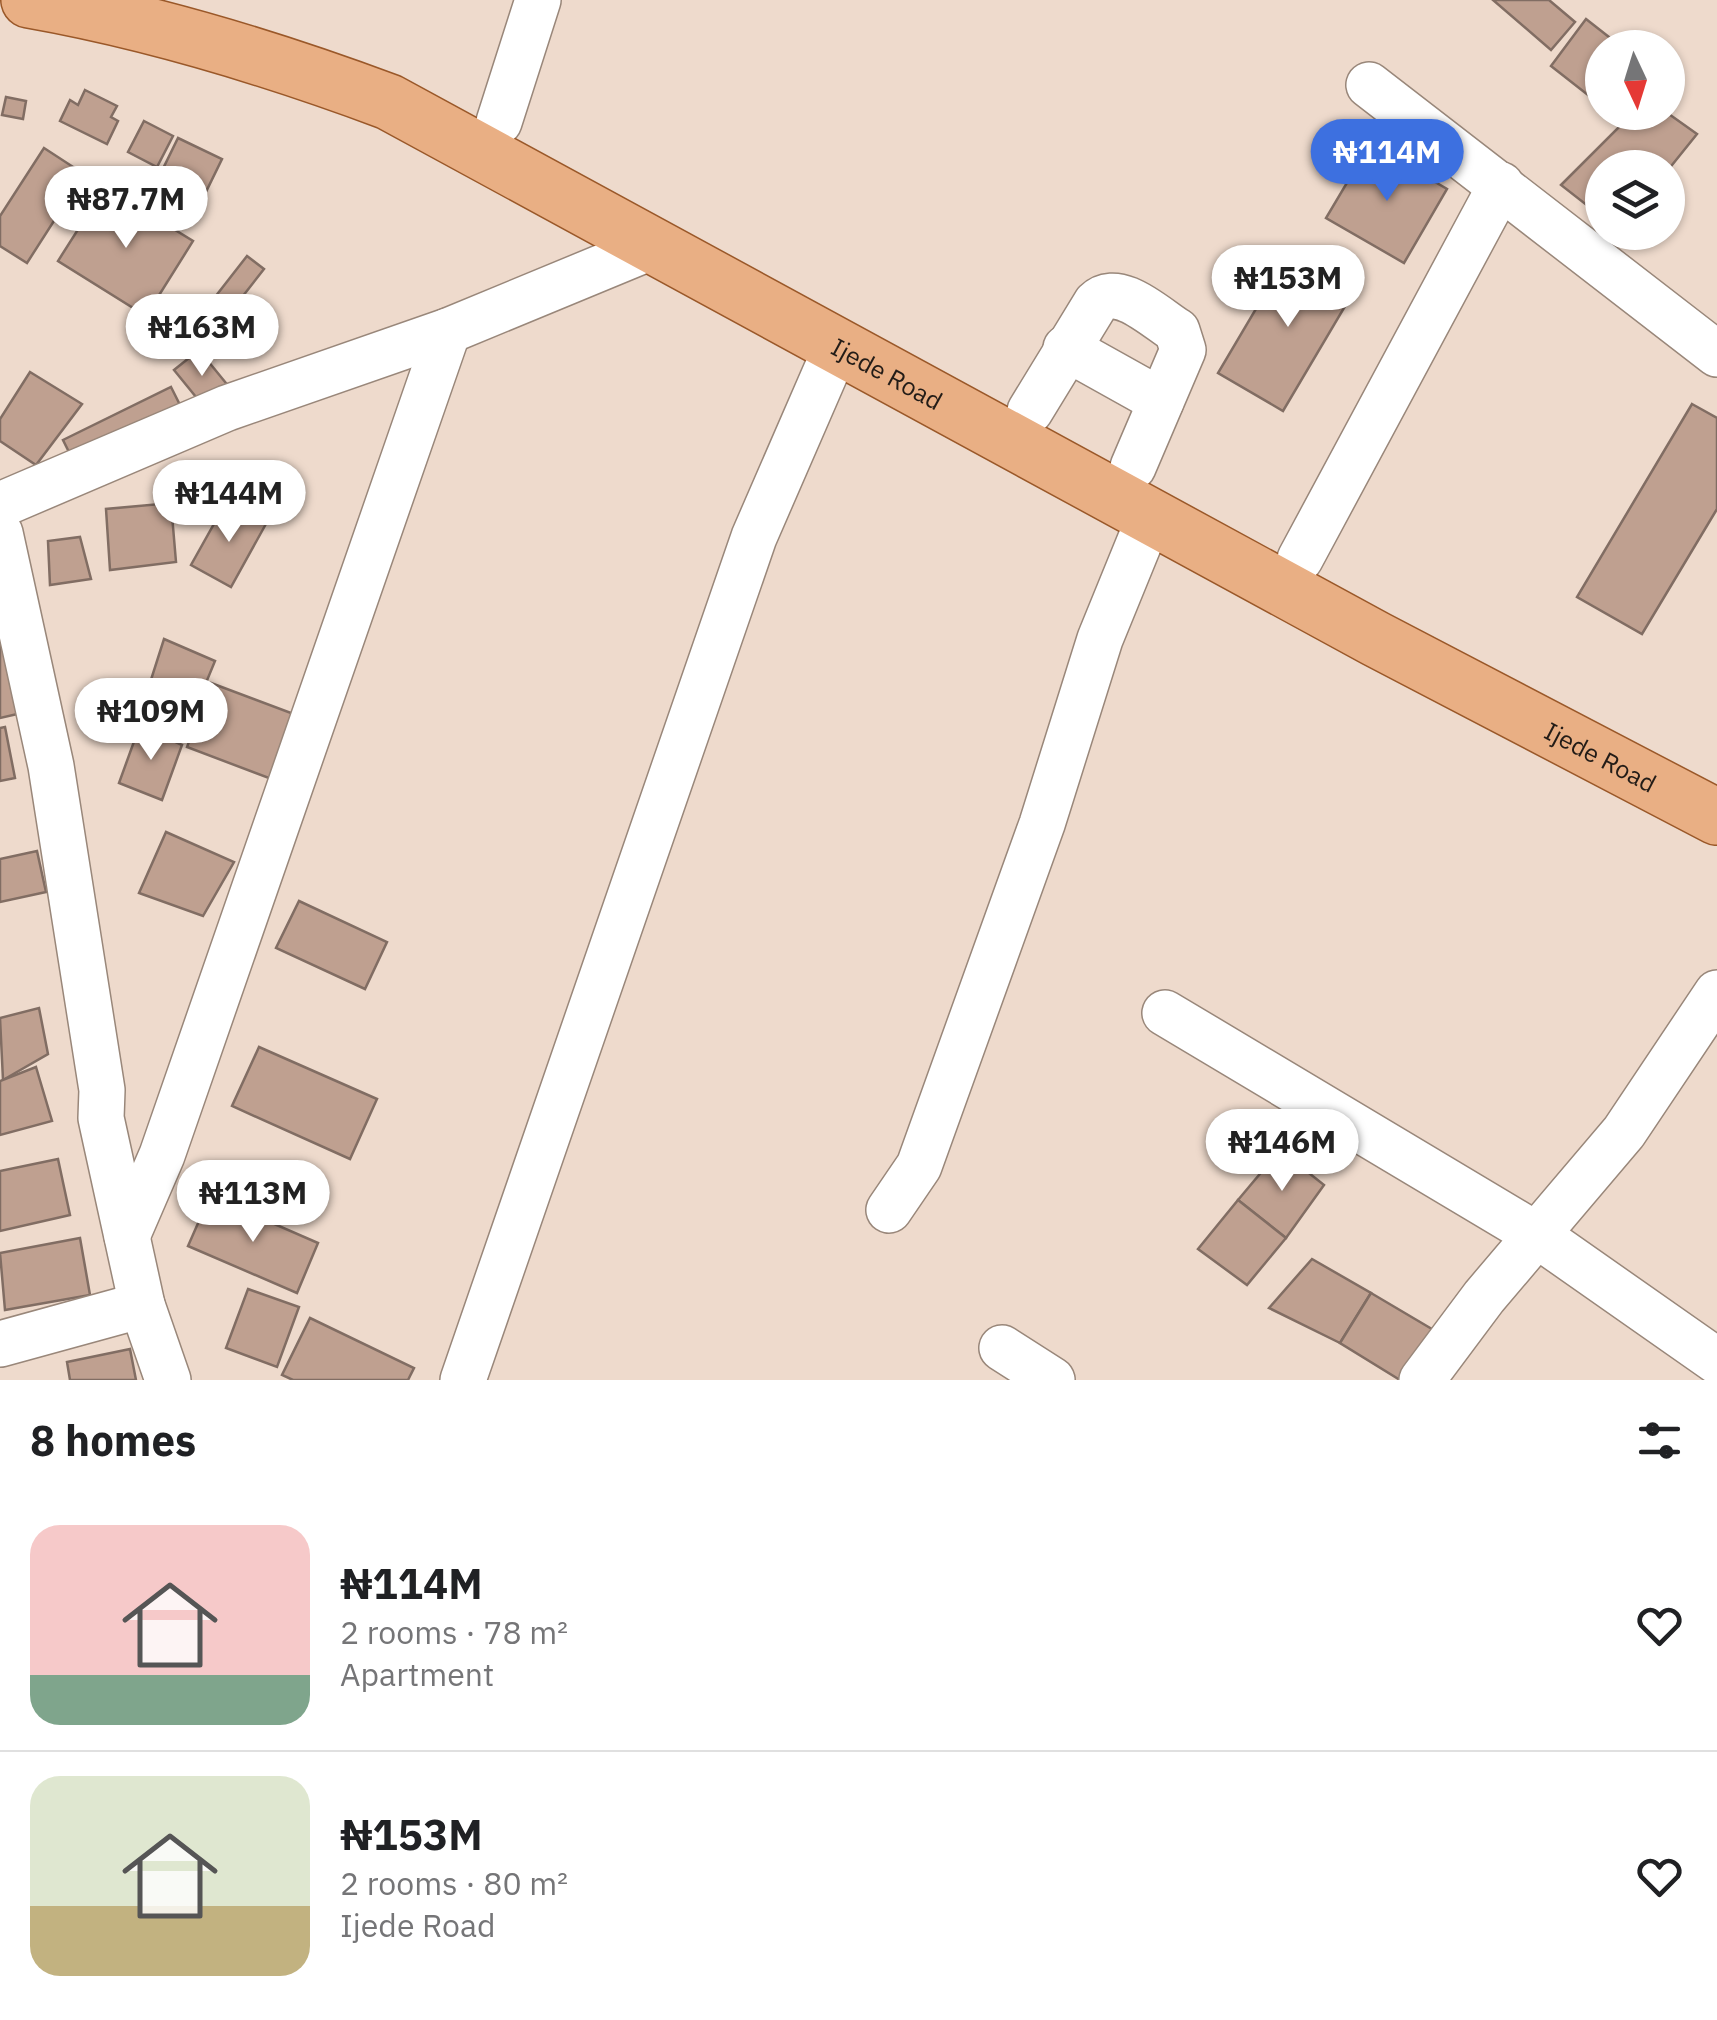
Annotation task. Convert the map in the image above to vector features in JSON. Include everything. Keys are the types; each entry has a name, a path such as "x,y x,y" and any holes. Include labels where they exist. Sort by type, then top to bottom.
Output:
{"main road":[{"name":"Ijede Road","path":"29,0 130,18 284,64 389,102 837,346 1142,491 1300,559 1717,780"},
{"name":"Ijede Road","path":"183,0 301,35 408,75 696,224 858,320 1030,411 1142,491 1376,638 1717,816"}],"street":[{"path":"499,122 538,0"},
{"path":"1369,85 1717,354"},
{"path":"1300,559 1501,185"},
{"path":"0,506 227,408 448,331 656,245"},
{"path":"889,1210 919,1166 1042,824 1142,491 1161,401 1181,362 1182,339 1176,330 1118,295 1102,297 1066,348 1030,411"},
{"path":"127,1236 162,1156 448,331"},
{"path":"463,1380 754,537 837,346"},
{"path":"1066,348 1161,401"},
{"path":"0,533 51,766 102,1090 101,1118 142,1305 168,1380"},
{"path":"1422,1380 1484,1297 1540,1237 1624,1132 1717,994"},
{"path":"1165,1013 1540,1237 1717,1361"},
{"path":"0,1344 142,1305"},
{"path":"1002,1348 1052,1380"}],"building":[{"path":"1493,0 1549,0 1575,22 1551,50"},
{"path":"1586,19 1600,30 1585,30 1585,93 1551,66"},
{"path":"85,90 117,106 111,117 118,121 107,144 60,121 70,100 78,105"},
{"path":"6,97 26,101 23,119 2,115"},
{"path":"144,121 173,136 157,167 128,152"},
{"path":"1685,125 1697,134 1684,150 1596,150 1616,130 1685,130"},
{"path":"178,138 222,159 201,202 157,181"},
{"path":"1370,144 1447,189 1404,263 1326,218"},
{"path":"44,148 84,174 27,263 0,246 0,216"},
{"path":"1585,161 1585,204 1561,185"},
{"path":"105,187 193,241 146,316 58,261"},
{"path":"1292,248 1357,286 1283,411 1218,373"},
{"path":"247,256 264,269 225,319 208,306"},
{"path":"199,350 230,388 205,408 174,370"},
{"path":"30,372 82,404 36,465 0,441 0,419"},
{"path":"171,387 183,411 75,464 63,440"},
{"path":"1692,404 1717,418 1717,509 1642,634 1577,597"},
{"path":"171,503 176,562 110,570 106,509"},
{"path":"224,506 267,522 231,587 191,565"},
{"path":"80,537 91,579 50,585 48,541"},
{"path":"10,637 26,712 0,718 0,639"},
{"path":"164,639 215,661 187,729 141,711"},
{"path":"211,683 307,719 282,783 187,747"},
{"path":"140,725 182,745 162,800 119,783"},
{"path":"5,727 15,778 0,781 0,728"},
{"path":"166,832 234,862 203,916 139,893"},
{"path":"37,851 46,892 0,902 0,859"},
{"path":"299,901 387,942 365,989 276,948"},
{"path":"39,1008 48,1054 3,1080 0,1018"},
{"path":"259,1047 377,1099 350,1159 232,1106"},
{"path":"36,1067 52,1121 0,1135 0,1081"},
{"path":"1280,1150 1324,1185 1286,1238 1238,1200"},
{"path":"58,1159 70,1215 0,1231 0,1171"},
{"path":"210,1196 318,1243 297,1293 188,1246"},
{"path":"1238,1200 1286,1238 1247,1285 1198,1249"},
{"path":"80,1238 90,1295 5,1310 0,1253"},
{"path":"1312,1259 1371,1293 1340,1343 1269,1308"},
{"path":"248,1289 299,1307 277,1367 226,1348"},
{"path":"1371,1293 1442,1335 1400,1380 1340,1343"},
{"path":"310,1318 414,1368 408,1380 293,1380 282,1375"},
{"path":"130,1349 136,1380 70,1380 67,1362"}]}
